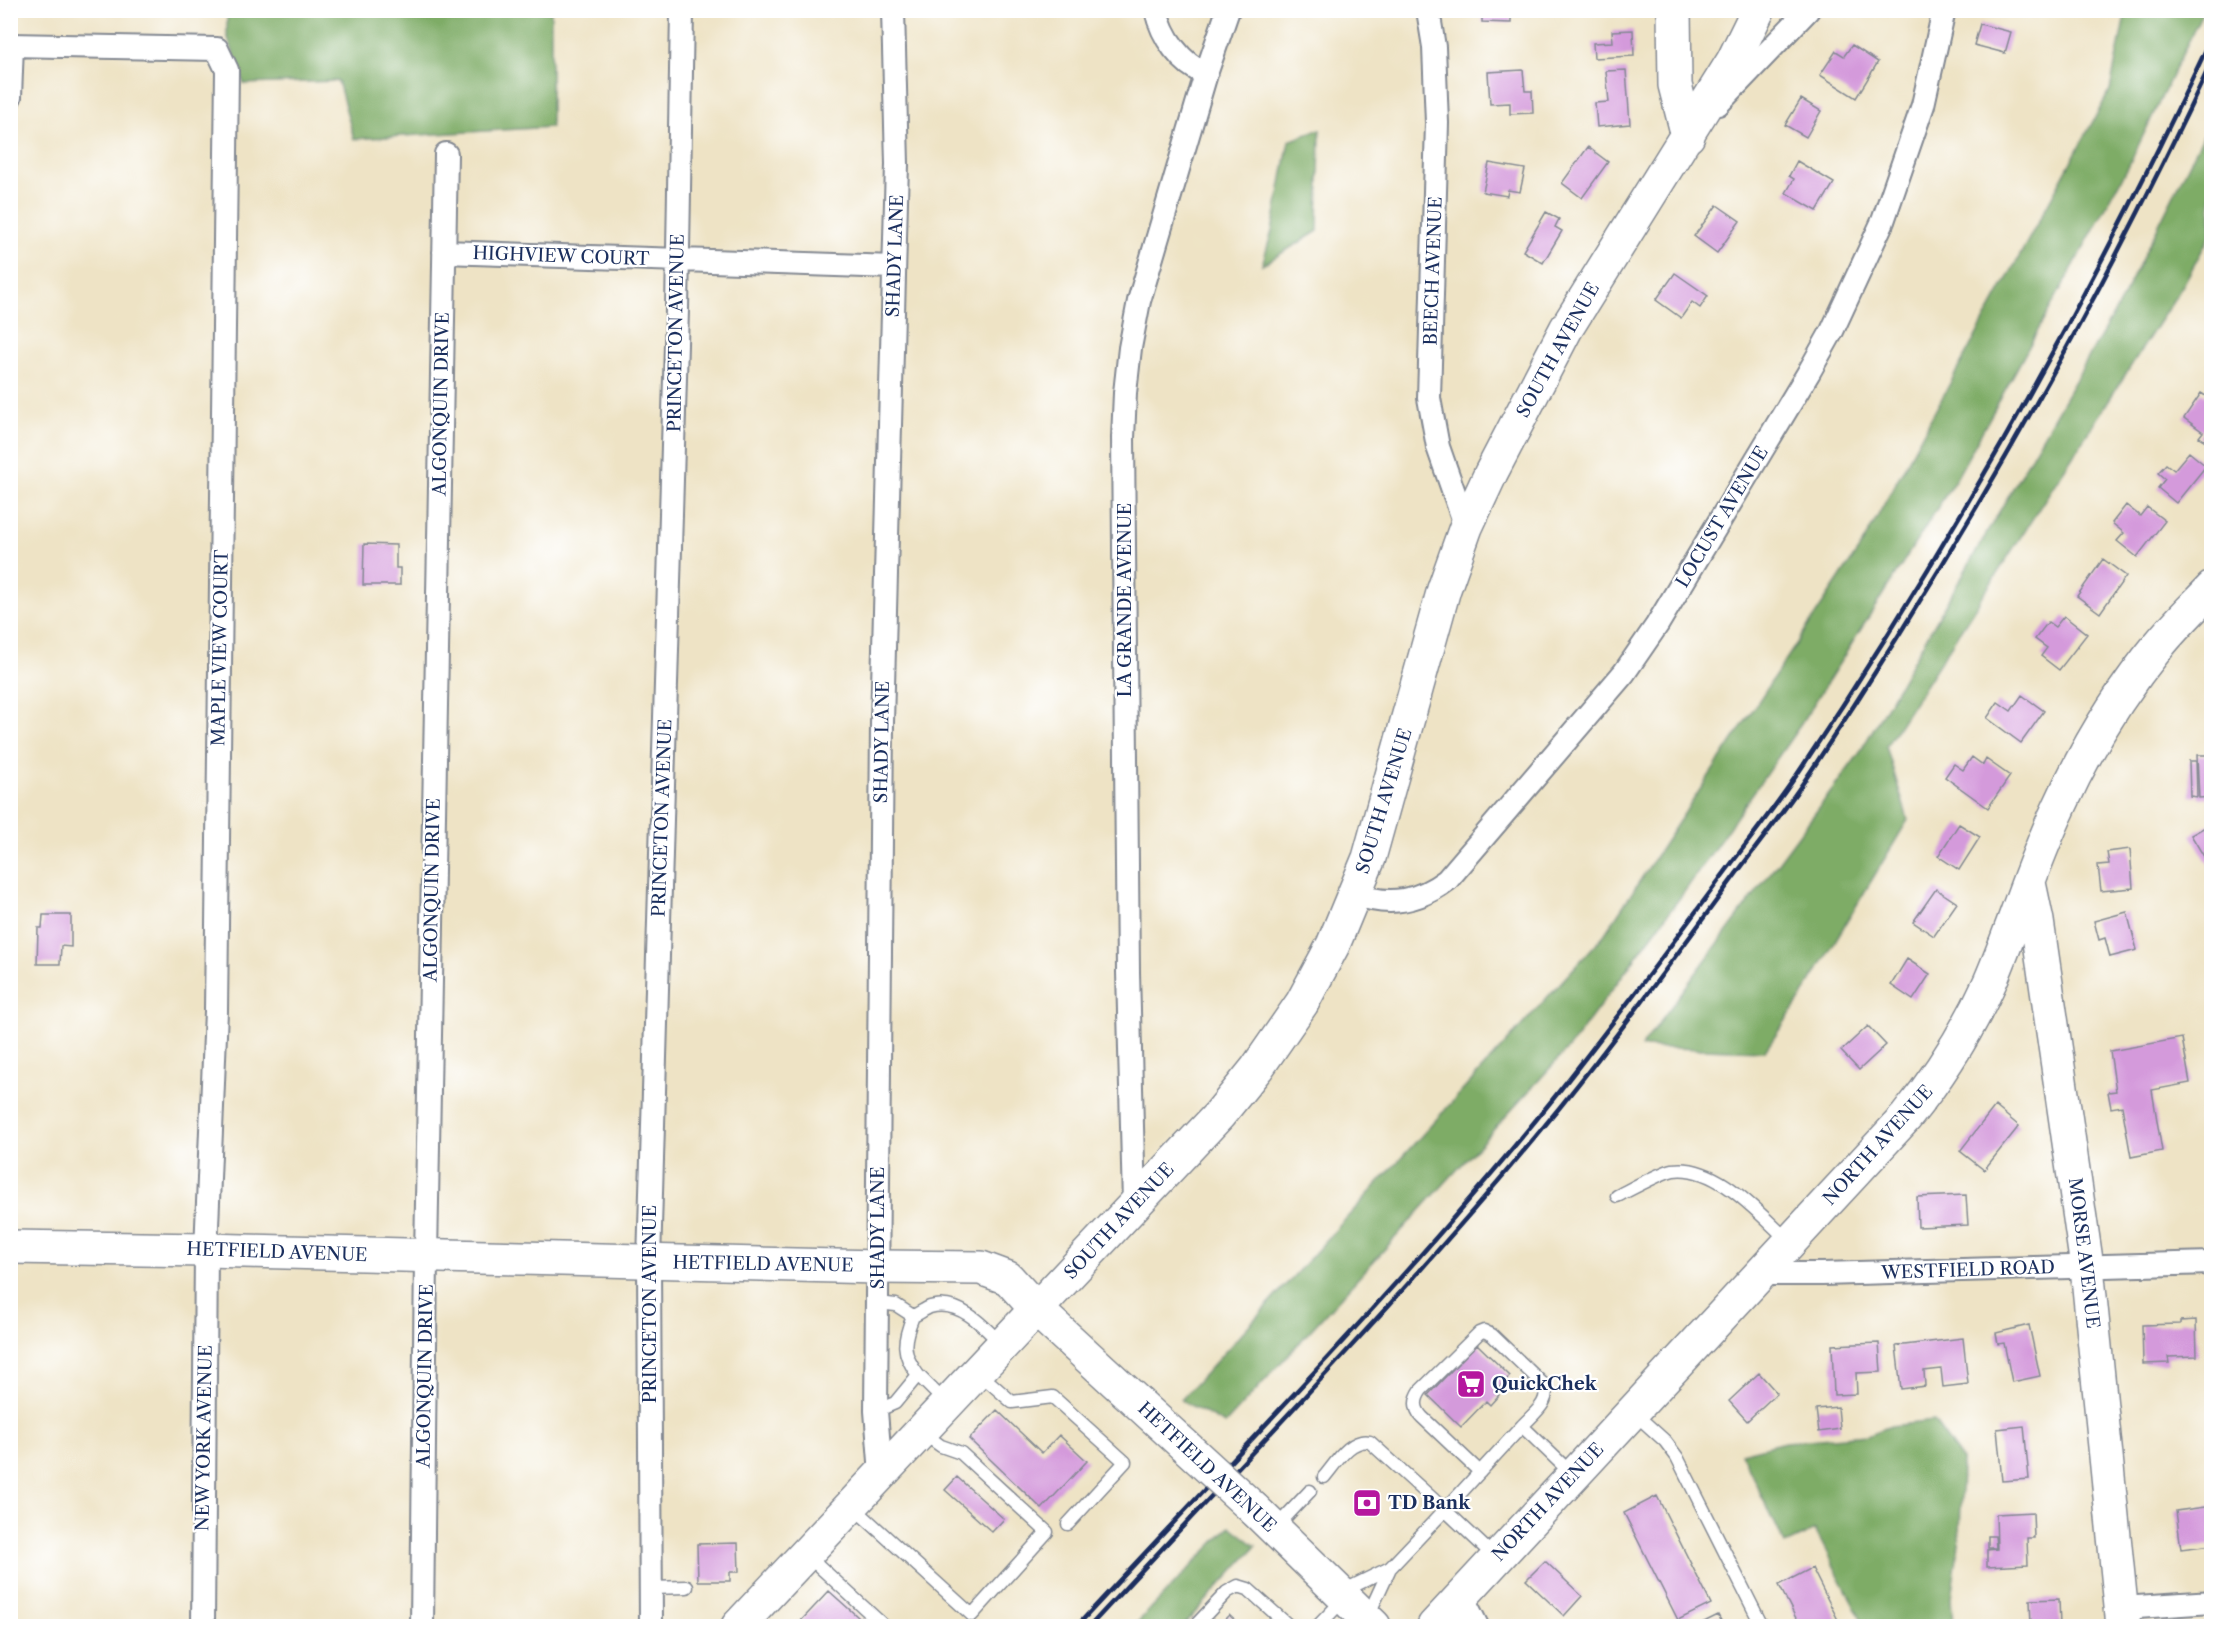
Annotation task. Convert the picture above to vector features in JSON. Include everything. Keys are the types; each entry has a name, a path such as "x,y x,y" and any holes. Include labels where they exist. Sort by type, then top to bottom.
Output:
{"main road":[{"path":"1674,10 1675,85 1688,136"},
{"name":"SOUTH AVENUE","path":"738,1626 1219,1115 1257,1068 1302,1003 1333,945 1369,858 1444,589 1466,527 1491,473 1566,329 1733,62 1746,15"},
{"name":"NORTH AVENUE","path":"1434,1626 1906,1117 1934,1083 1959,1042 1989,984 2058,808 2078,768 2129,685 2160,644 2211,588"},
{"name":"MORSE AVENUE","path":"2028,883 2037,921 2047,985 2087,1267 2123,1617"},
{"path":"1989,984 2012,975 2025,975 2047,985"},
{"name":"HETFIELD AVENUE","path":"10,1247 981,1268 1008,1278 1037,1310 1264,1519 1356,1609"}],"street":[{"name":"PRINCETON AVENUE","path":"651,1626 649,1261 678,261 682,10"},
{"name":"SHADY LANE","path":"881,1474 876,1411 877,1267 882,723 897,164 893,10"},
{"path":"1156,10 1158,20 1172,47 1186,62 1206,74"},
{"name":"LA GRANDE AVENUE","path":"1134,1203 1128,972 1123,438 1125,393 1130,348 1139,301 1206,74 1228,10"},
{"name":"BEECH AVENUE","path":"1428,10 1434,47 1437,123 1429,398 1438,447 1466,527"},
{"path":"1688,136 1808,10"},
{"name":"LOCUST AVENUE","path":"1355,894 1382,901 1400,901 1417,898 1433,891 1448,880 1624,673 1658,625 1832,331 1883,220 1923,105 1944,10"},
{"path":"10,97 11,45"},
{"name":"MAPLE VIEW COURT","path":"11,45 217,49 227,70 216,1011 206,1250"},
{"name":"ALGONQUIN DRIVE","path":"422,1626 426,1256 446,154"},
{"name":"HIGHVIEW COURT","path":"444,252 894,267"},
{"name":"NEW YORK AVENUE","path":"202,1626 206,1250"},
{"name":"WESTFIELD ROAD","path":"1761,1274 2211,1263"},
{"path":"1462,1596 1477,1626"},
{"path":"2123,1617 2211,1602"}],"lane":[{"path":"1617,1196 1672,1170 1702,1173 1728,1186 1790,1242"},
{"path":"878,1303 896,1305 913,1316"},
{"path":"947,1404 910,1365 905,1351 907,1333 913,1316 931,1307 954,1307 979,1321 1002,1345"},
{"path":"1318,1626 1356,1609 1390,1568 1445,1510 1544,1403 1547,1390 1543,1384 1492,1335 1484,1331 1479,1333 1420,1390 1415,1406 1422,1417 1480,1472"},
{"path":"977,1371 1012,1402 1053,1396 1125,1462 1068,1524"},
{"path":"876,1411 895,1402 918,1375"},
{"path":"1632,1411 1665,1441 1677,1457 1762,1626"},
{"path":"1522,1426 1573,1475"},
{"path":"851,1505 972,1615 1047,1532 961,1453 941,1446 921,1431"},
{"path":"1324,1477 1354,1444 1362,1440 1371,1442 1496,1558"},
{"path":"1264,1519 1310,1491"},
{"path":"806,1555 884,1626"},
{"path":"1356,1609 1390,1568"},
{"path":"1195,1626 1227,1592 1238,1586 1248,1589 1289,1626"},
{"path":"651,1588 687,1587"}],"green space":[{"path":"227,11 551,11 551,127 354,139 338,81 244,84 227,35"},
{"path":"2126,11 2203,11 2128,167 1957,477 1801,724 1687,888 1571,1045 1225,1424 1181,1400 1604,935 1863,543 2110,90"},
{"path":"2211,120 2211,234 2183,285 1886,746 1908,820 1799,1001 1765,1051 1641,1047 1859,754 2120,303"},
{"path":"1320,129 1318,231 1262,265 1272,231 1289,141"},
{"path":"1934,1421 1962,1460 1960,1537 1951,1598 1953,1626 1865,1626 1815,1530 1785,1544 1741,1453 1785,1442 1867,1435 1891,1426"},
{"path":"1230,1526 1256,1546 1183,1626 1134,1626"}],"building":[{"path":"1482,10 1511,10 1511,23 1482,22"},
{"path":"1980,24 2011,32 2005,53 1974,45"},
{"path":"1633,30 1634,56 1594,58 1593,43 1613,42 1612,31"},
{"path":"1852,45 1878,62 1856,98 1820,75 1836,51 1844,56"},
{"path":"1523,70 1525,91 1532,91 1533,113 1510,114 1510,103 1490,104 1488,72"},
{"path":"1626,70 1630,124 1597,127 1595,103 1609,102 1606,71"},
{"path":"1801,99 1821,111 1806,137 1785,125"},
{"path":"1588,147 1608,162 1582,198 1562,183"},
{"path":"1797,161 1834,183 1817,211 1786,193 1794,179 1789,176"},
{"path":"1489,163 1525,169 1520,192 1508,190 1507,196 1483,192"},
{"path":"1717,205 1740,221 1717,253 1694,236"},
{"path":"1546,212 1559,219 1555,227 1562,231 1543,263 1523,251"},
{"path":"1675,273 1708,296 1700,308 1692,302 1681,318 1656,300"},
{"path":"2201,393 2212,400 2212,445 2199,437 2203,432 2184,418"},
{"path":"2189,452 2206,466 2176,503 2158,488 2165,479 2158,473 2166,464 2174,470"},
{"path":"2126,505 2140,516 2147,507 2165,521 2137,557 2117,541 2124,533 2112,523"},
{"path":"364,544 396,545 396,568 400,568 400,585 363,585"},
{"path":"2103,559 2126,576 2100,613 2077,596"},
{"path":"2064,616 2087,634 2059,670 2041,656 2047,648 2035,639 2048,622 2055,627"},
{"path":"2022,695 2044,711 2021,743 1987,718 1998,702 2011,711"},
{"path":"2197,755 2212,755 2212,797 2199,798"},
{"path":"1972,757 1983,765 1986,759 2010,776 1988,808 1945,777 1954,764 1963,770"},
{"path":"2189,761 2196,761 2197,797 2190,796"},
{"path":"2212,823 2212,870 2191,835"},
{"path":"1959,824 1980,837 1959,870 1938,856"},
{"path":"2130,849 2133,888 2101,891 2098,865 2109,864 2107,852"},
{"path":"1936,889 1957,903 1934,936 1913,922"},
{"path":"2127,912 2137,950 2110,957 2105,938 2099,940 2094,921"},
{"path":"43,915 71,915 71,947 61,946 60,964 37,964 38,928 42,928"},
{"path":"1907,959 1930,974 1913,1000 1891,985"},
{"path":"1868,1026 1886,1045 1859,1070 1841,1051"},
{"path":"2182,1038 2190,1083 2152,1090 2162,1151 2131,1157 2122,1106 2111,1108 2108,1092 2116,1091 2110,1051"},
{"path":"1995,1106 2019,1126 1984,1170 1960,1151"},
{"path":"1966,1195 1968,1225 1918,1227 1917,1197"},
{"path":"2196,1320 2197,1356 2168,1357 2169,1363 2143,1364 2142,1325 2180,1324 2180,1321"},
{"path":"2029,1325 2040,1376 2012,1382 2004,1343 1998,1344 1996,1333"},
{"path":"1963,1338 1968,1384 1943,1387 1941,1369 1924,1371 1925,1386 1901,1389 1896,1346"},
{"path":"1879,1343 1881,1372 1856,1373 1857,1394 1834,1395 1832,1345"},
{"name":"QuickChek","path":"1477,1344 1510,1376 1495,1391 1499,1395 1490,1405 1486,1401 1461,1427 1428,1395"},
{"path":"1759,1373 1777,1393 1747,1421 1729,1401"},
{"path":"1838,1407 1840,1429 1819,1432 1816,1409"},
{"path":"997,1410 1042,1453 1059,1435 1087,1461 1042,1509 969,1439"},
{"path":"2024,1426 2029,1479 2002,1481 1997,1429"},
{"path":"957,1477 1004,1519 992,1532 945,1490"},
{"path":"1657,1496 1711,1604 1678,1620 1624,1513"},
{"path":"2212,1506 2212,1545 2181,1549 2176,1511"},
{"path":"2033,1512 2034,1538 2027,1538 2028,1565 1987,1567 1987,1550 1997,1549 1996,1514"},
{"path":"1988,1536 1995,1536 1996,1548 1988,1548"},
{"path":"738,1543 739,1572 730,1572 730,1581 698,1581 697,1544"},
{"path":"1545,1561 1582,1596 1564,1616 1526,1580"},
{"path":"1812,1568 1841,1626 1800,1626 1779,1585"},
{"path":"829,1591 868,1626 796,1626"},
{"path":"2059,1599 2060,1626 2031,1626 2030,1600"},
{"path":"1229,1615 1241,1626 1218,1626"},
{"path":"1718,1615 1724,1626 1696,1626"}],"railway":[{"path":"1077,1626 1319,1367 1496,1168 1614,1021 1786,790 1911,597 2018,414 2119,227 2212,37"},
{"path":"1090,1626 1388,1306 1504,1174 1621,1029 1795,795 1917,606 2022,428 2121,247 2212,61"}],"place":[{"name":"QuickChek","path":"1471,1384"},
{"name":"TD Bank","path":"1367,1503"}]}
